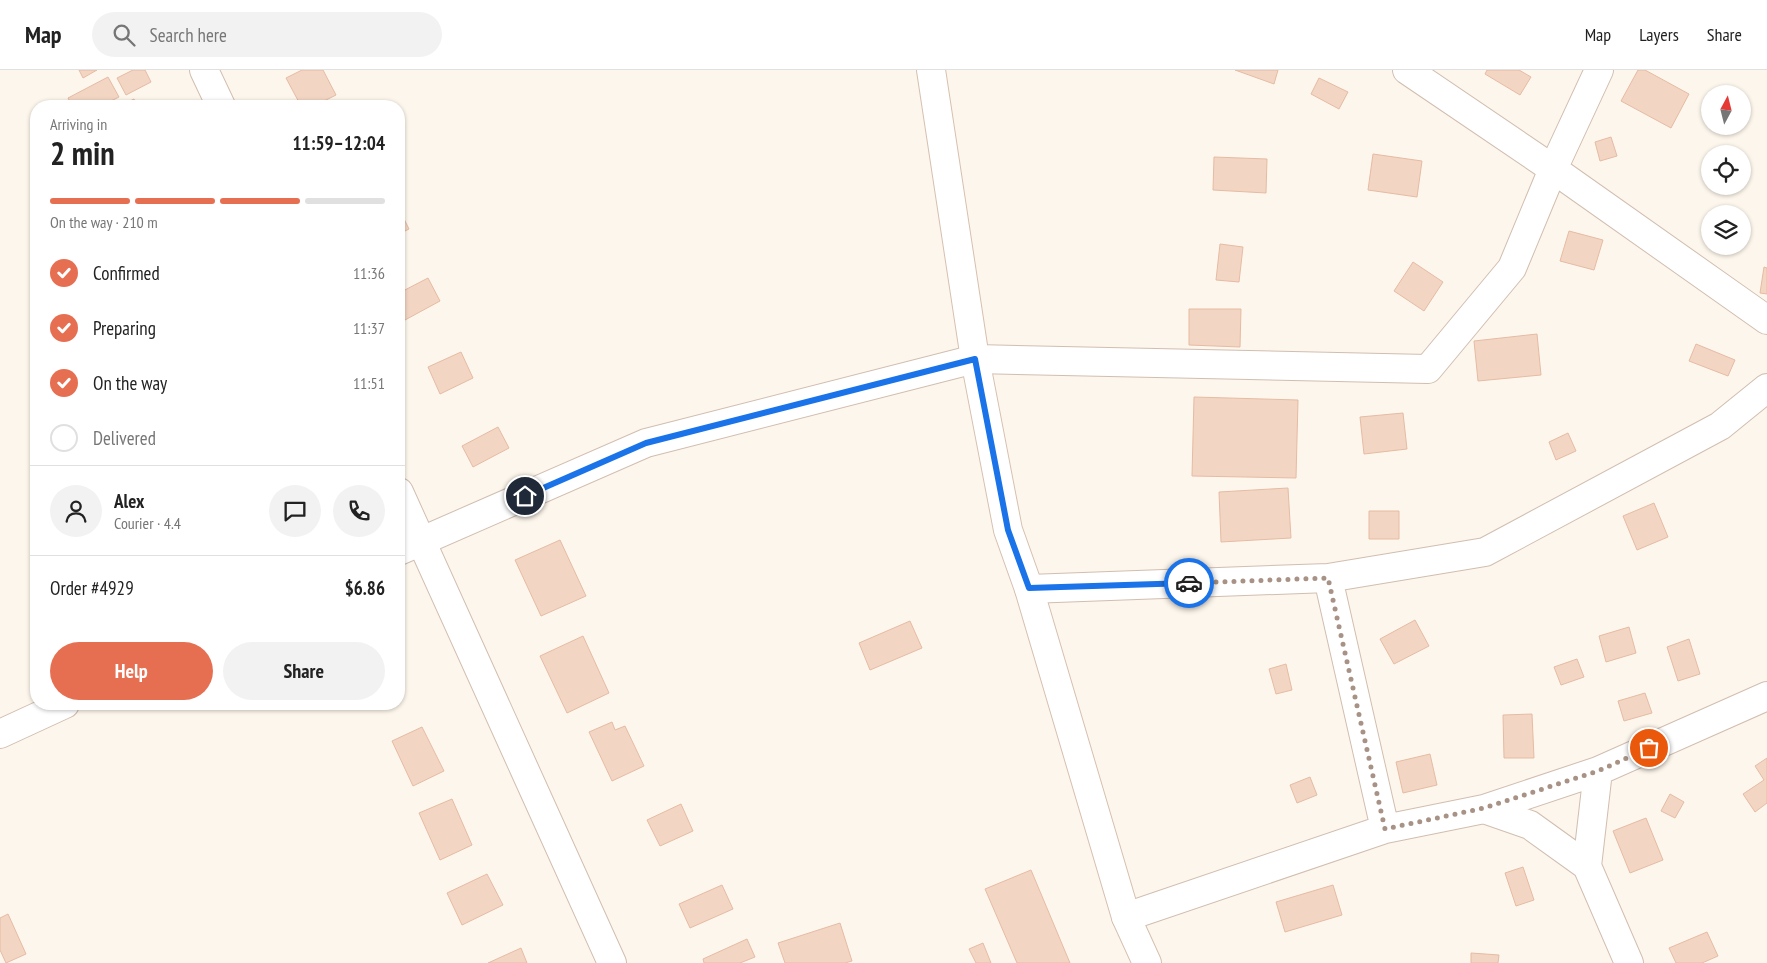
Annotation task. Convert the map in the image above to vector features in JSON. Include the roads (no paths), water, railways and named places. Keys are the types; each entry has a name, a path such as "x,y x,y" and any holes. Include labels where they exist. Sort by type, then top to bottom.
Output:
{"street":[{"path":"204,70 218,100"},
{"path":"931,70 975,359 1008,530 1029,588 1126,917 1147,963"},
{"path":"1407,70 1553,169 1767,320"},
{"path":"410,546 646,443 975,359 1428,369 1512,268 1553,169 1599,70"},
{"path":"1029,588 1328,578 1485,552 1720,426 1767,388"},
{"path":"405,521 410,546 612,963"},
{"path":"1328,578 1385,829"},
{"path":"1126,917 1385,829 1484,808 1598,771 1767,696"},
{"path":"0,734 53,710"},
{"path":"1598,771 1587,866 1629,963"},
{"path":"1484,808 1530,825 1587,866"}]}
